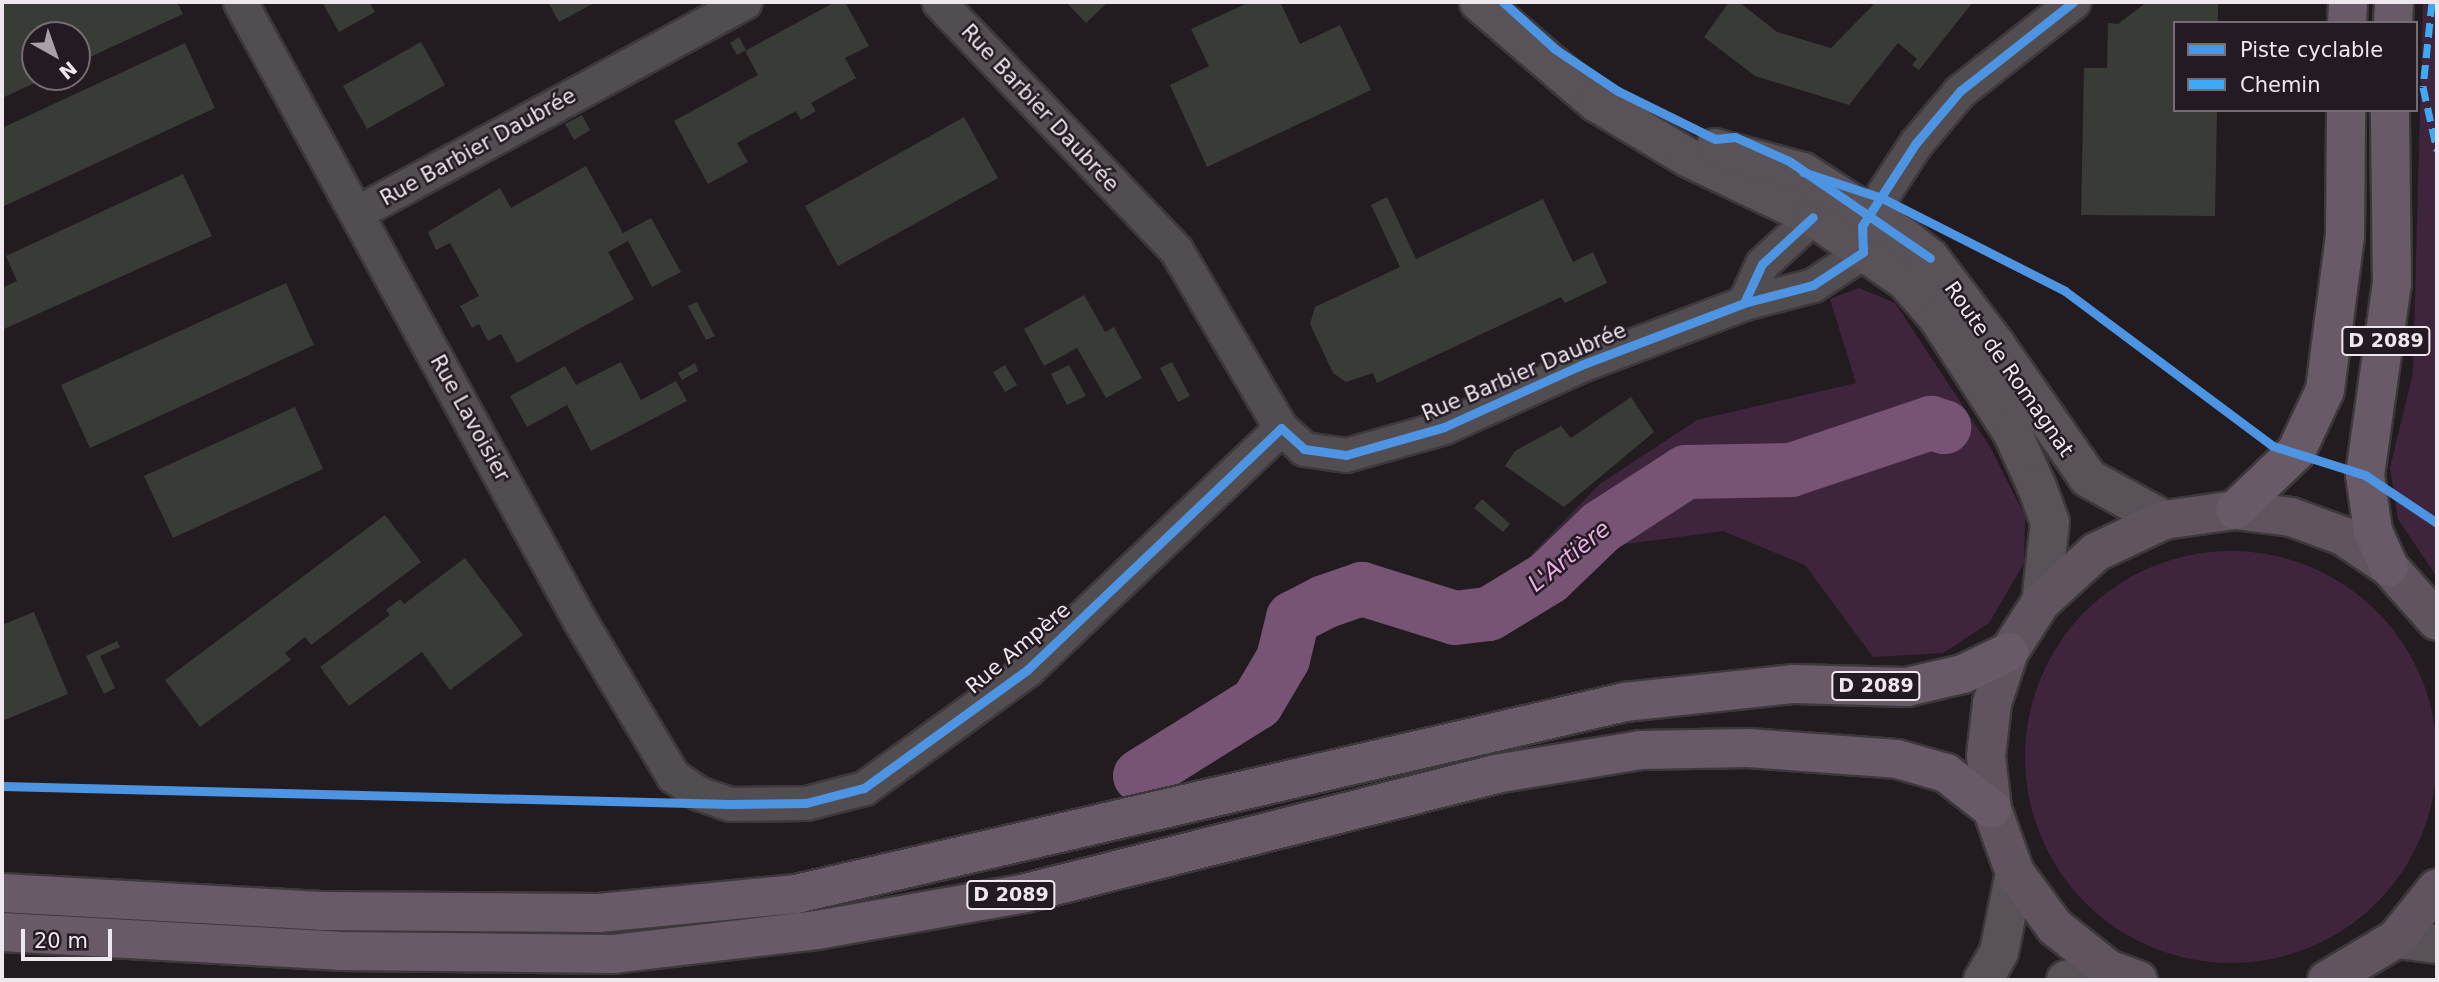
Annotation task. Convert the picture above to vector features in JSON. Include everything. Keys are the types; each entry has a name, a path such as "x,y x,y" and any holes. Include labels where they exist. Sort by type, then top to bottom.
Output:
{"highway":[{"path":"2347,21 2348,2"},
{"path":"2393,2 2393,21"},
{"name":"D 2089","path":"2235,510 2296,452 2325,390 2344,236 2346,112"},
{"name":"D 2089","path":"2389,567 2373,531 2365,475 2392,284 2390,112"},
{"name":"D 2089","path":"2,893 321,911 599,913 796,894 1625,702 1794,684 1907,687 1963,674 2009,652"},
{"name":"D 2089","path":"2,932 338,951 614,954 817,930 1026,893 1495,774 1641,750 1748,748 1897,759 1946,773 1992,809"}],"main road":[{"name":"Route de Romagnat","path":"1479,2 1597,103 1687,157 1813,217 1865,231 1930,258 1995,344 2088,478 2164,520"},
{"name":"Route de Romagnat","path":"1503,2 1555,49 1659,117 1730,156 1802,172 1865,231 1938,318 2012,432 2049,522 2041,602"},
{"path":"2123,974 2055,928 2015,873 1992,809 1986,756 1992,703 2009,652 2041,602 2096,552 2164,520 2235,510 2291,517 2343,536 2389,567 2436,618"},
{"path":"1983,980 1999,952 2015,873"},
{"path":"2327,980 2396,939 2437,888"},
{"path":"2396,939 2437,944"},
{"path":"2066,980 2123,974"}],"street":[{"name":"Rue Lavoisier","path":"240,2 673,776 730,804"},
{"name":"Rue Barbier Daubrée","path":"358,212 745,2"},
{"name":"Rue Barbier Daubrée","path":"939,2 1176,250 1281,428 1304,449 1346,455 1444,427 1581,365 1744,303 1813,285 1865,231"},
{"path":"1865,231 1916,143 1960,91 2073,2"},
{"path":"1744,303 1762,264 1813,217"},
{"name":"Rue Ampère","path":"730,804 806,803 864,788 1027,670 1281,428"}],"shaded area":[{"path":"2423,2 2437,2 2437,577 2398,519 2390,468 2413,373"},
{"path":"1859,288 1895,303 1990,447 2025,516 2024,563 1989,623 1943,653 1873,657 1805,565 1723,531 1529,557 1600,484 1697,420 1856,383 1830,299"},
{"path":"2231,551 2271,555 2310,567 2346,586 2377,611 2402,642 2421,678 2433,717 2437,757 2433,797 2421,836 2402,872 2377,903 2346,928 2310,947 2271,959 2231,963 2191,959 2152,947 2116,928 2085,903 2060,872 2041,836 2029,797 2025,757 2029,717 2041,678 2060,642 2085,611 2116,586 2152,567 2191,555"}],"building":[{"path":"2,2 177,2 183,14 91,57 91,21 21,21 21,89 2,98"},
{"path":"322,2 369,2 375,12 339,32"},
{"path":"548,2 596,2 559,22"},
{"path":"835,2 845,2 869,46 845,58 856,78 811,103 816,111 801,120 796,111 737,143 748,162 708,184 674,121 758,75 745,51"},
{"path":"1066,2 1108,2 1086,23"},
{"path":"1250,2 1280,2 1300,44 1340,25 1371,90 1207,167 1170,85 1209,66 1191,29"},
{"path":"1729,2 1739,2 1777,32 1831,48 1876,2 1973,2 1919,70 1912,65 1917,59 1898,43 1849,105 1755,76 1704,37"},
{"path":"2147,2 2218,2 2218,21 2173,21 2173,112 2217,112 2215,216 2081,215 2084,68 2107,68 2108,23 2118,24"},
{"path":"739,37 746,50 737,55 730,43"},
{"path":"421,42 445,85 367,129 343,86"},
{"path":"185,43 215,108 2,207 2,128 82,91 91,91 91,87"},
{"path":"582,115 590,130 574,140 565,124"},
{"path":"964,117 998,178 838,266 805,206"},
{"path":"586,166 623,233 651,218 681,272 652,287 628,241 608,252 634,299 517,363 501,334 488,341 479,324 472,328 460,306 479,296 450,243 436,250 428,232 500,188 511,208"},
{"path":"183,174 212,236 4,329 2,288 17,281 6,256"},
{"path":"1387,197 1416,259 1543,199 1573,262 1593,252 1607,283 1565,303 1561,297 1377,383 1373,373 1346,382 1333,373 1310,324 1315,307 1400,267 1371,205"},
{"path":"286,283 314,345 90,448 61,385"},
{"path":"1084,295 1105,332 1114,327 1142,378 1106,398 1077,348 1044,366 1024,329"},
{"path":"697,302 715,336 706,340 688,306"},
{"path":"621,362 641,400 676,381 687,401 591,451 567,405 527,427 510,396 565,366 576,385"},
{"path":"1172,362 1190,396 1178,402 1160,368"},
{"path":"695,363 698,371 682,380 678,373"},
{"path":"1005,365 1017,385 1005,392 993,372"},
{"path":"1069,365 1086,396 1067,405 1051,374"},
{"path":"1631,397 1654,432 1564,507 1505,466 1515,451 1561,426 1571,438"},
{"path":"295,407 323,469 173,538 144,476"},
{"path":"1482,499 1510,524 1503,532 1474,508"},
{"path":"385,515 421,562 311,645 305,637 285,653 291,660 200,727 165,680"},
{"path":"465,558 523,635 450,690 422,652 349,706 320,667 390,615 386,610 400,599 404,604"},
{"path":"34,612 68,694 2,721 2,625"},
{"path":"117,641 120,647 100,656 115,688 104,694 86,656"}],"waterway":[{"name":"L'Artière","path":"1140,776 1257,703 1283,659 1293,618 1324,602 1362,589 1455,618 1489,614 1548,578 1601,527 1686,472 1791,470 1931,423 1944,427"}],"marked path":[{"path":"2432,2 2423,87 2437,150"}],"cycle path":[{"path":"1503,2 1555,49 1618,91 1715,139 1735,137 1789,161 1930,258"},
{"path":"2,786 730,804 806,803 864,788 1027,670 1281,428 1304,449 1346,455 1444,427 1581,365 1744,303 1813,285 1863,252 1862,226 1916,143 1960,91 2073,2"},
{"path":"1803,172 1882,198 2065,291 2273,446 2365,475 2437,523"},
{"path":"1744,303 1762,264 1813,217"}]}
